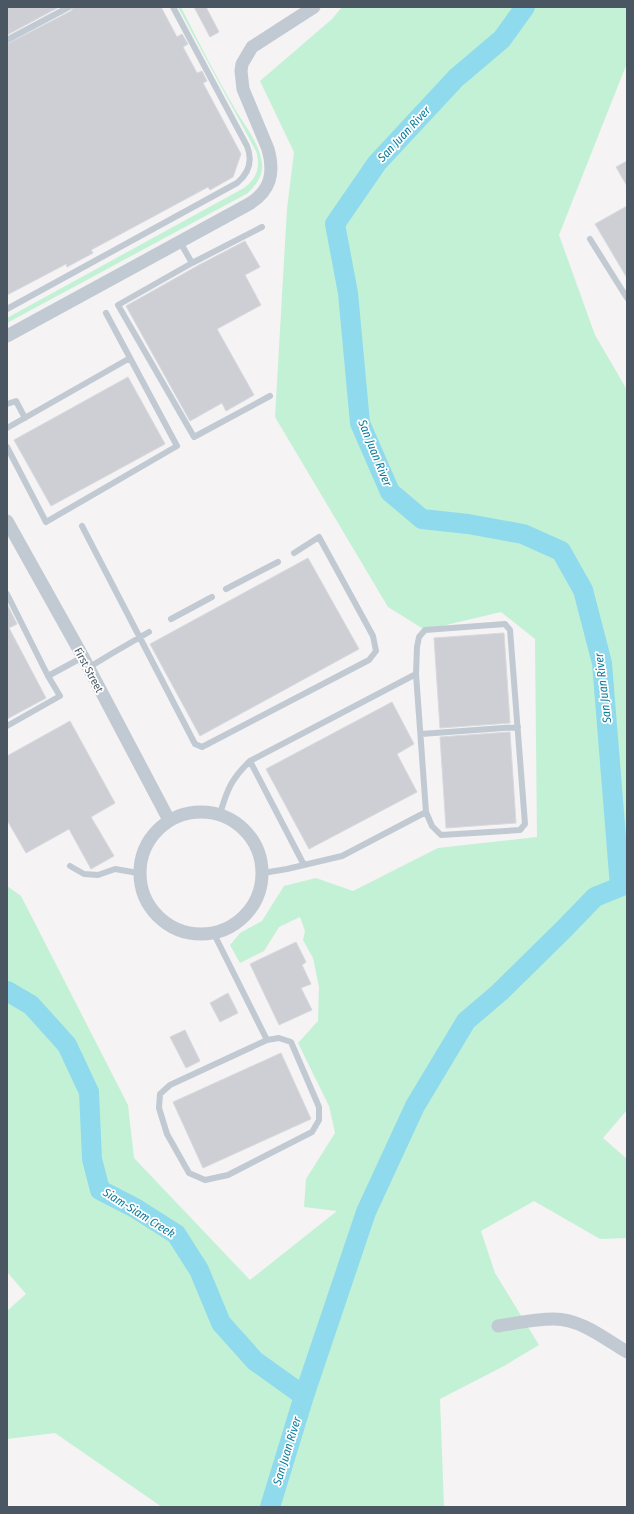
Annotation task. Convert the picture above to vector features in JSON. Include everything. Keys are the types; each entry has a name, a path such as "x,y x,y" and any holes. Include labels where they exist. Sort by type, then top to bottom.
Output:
{"street":[{"path":"7,336 257,199 266,189 270,177 270,154 243,89 241,71 242,64 252,47 314,7"},
{"name":"First Street","path":"7,521 169,820"},
{"path":"194,812 220,814 242,827 258,848 263,873 257,900 239,922 214,934 192,935 170,928 153,914 142,894 138,873 147,842 169,820 194,812"},
{"path":"498,1326 554,1319 572,1322 627,1352"}],"lane":[{"path":"7,40 69,7"},
{"path":"7,309 237,183 246,174 251,158 247,146 173,7"},
{"path":"262,227 192,263 118,305 194,437 270,396"},
{"path":"590,239 627,298"},
{"path":"180,242 192,263"},
{"path":"7,447 46,522 177,446 106,313"},
{"path":"7,428 130,358"},
{"path":"7,404 16,401 25,418"},
{"path":"82,526 195,744 202,747 369,660 376,651 372,636 319,538 294,553"},
{"path":"226,589 278,562"},
{"path":"7,594 48,676 60,696 7,726"},
{"path":"171,619 212,597"},
{"path":"505,624 510,630 518,727 525,824 520,830 441,835 432,826 426,812 416,674 417,647 420,637 425,630 505,624"},
{"path":"48,676 110,654 149,632"},
{"path":"220,814 227,789 237,773 250,762 416,674"},
{"path":"421,734 518,727"},
{"path":"250,762 304,865"},
{"path":"263,873 342,856 426,812"},
{"path":"70,866 84,874 98,875 114,869 138,873"},
{"path":"214,934 267,1040"},
{"path":"279,1038 291,1042 319,1107 319,1120 312,1132 228,1175 206,1180 189,1173 167,1134 159,1108 160,1094 170,1085 267,1040 279,1038"}],"green space":[{"path":"178,7 181,7 221,84 255,142 262,164 258,180 248,193 7,323 7,318 244,188 255,176 258,167 256,151"},
{"path":"342,7 627,7 627,63 559,235 595,335 627,390 627,1110 603,1138 627,1159 627,1238 600,1239 534,1201 481,1231 495,1273 539,1345 504,1366 440,1399 444,1507 162,1507 55,1433 7,1439 7,1311 26,1294 7,1272 7,886 21,896 128,1105 134,1158 250,1280 337,1211 304,1207 306,1179 335,1133 329,1106 298,1043 318,1021 319,987 313,958 303,940 305,931 300,917 279,927 264,951 240,963 230,945 240,933 262,921 284,886 316,878 353,891 438,848 537,837 535,639 501,612 425,630 388,607 275,417 287,209 294,152 260,81 332,19"}],"building":[{"path":"7,7 59,7 7,35"},
{"path":"73,7 161,7 177,37 182,34 188,44 183,47 197,73 202,71 207,81 203,83 241,154 233,177 210,190 208,187 91,250 93,253 67,267 66,264 7,295 7,44 71,11"},
{"path":"194,7 206,7 219,32 210,37"},
{"path":"627,161 627,186 616,167"},
{"path":"627,206 627,278 595,224"},
{"path":"245,241 260,267 245,275 261,305 217,329 254,395 226,411 222,403 190,421 126,306"},
{"path":"128,377 165,444 51,506 14,440"},
{"path":"308,558 359,649 200,736 150,644"},
{"path":"7,604 17,624 9,628 46,698 7,719"},
{"path":"504,633 510,723 440,728 434,638"},
{"path":"392,702 414,744 397,754 417,792 309,849 266,769"},
{"path":"70,721 115,803 91,817 114,856 91,869 69,829 26,853 7,820 7,756"},
{"path":"510,732 516,823 446,828 440,737"},
{"path":"296,942 306,962 302,965 311,984 301,988 312,1010 279,1025 250,964"},
{"path":"228,993 238,1013 220,1022 210,1003"},
{"path":"185,1030 200,1061 186,1068 170,1037"},
{"path":"281,1053 311,1119 203,1168 173,1102"}],"waterway":[{"name":"San Juan River","path":"525,7 502,39 456,78 377,163 335,224 348,293 360,423 390,492 422,519 468,524 523,534 561,551 583,590 602,663 620,887"},
{"path":"270,1507 304,1396 366,1212 415,1106 466,1021 500,992 595,897 627,884"},
{"name":"Siam-Siam Creek","path":"7,991 31,1005 67,1045 89,1092 92,1159 100,1190 135,1208 176,1234 199,1270 221,1323 255,1361 304,1396"}]}
